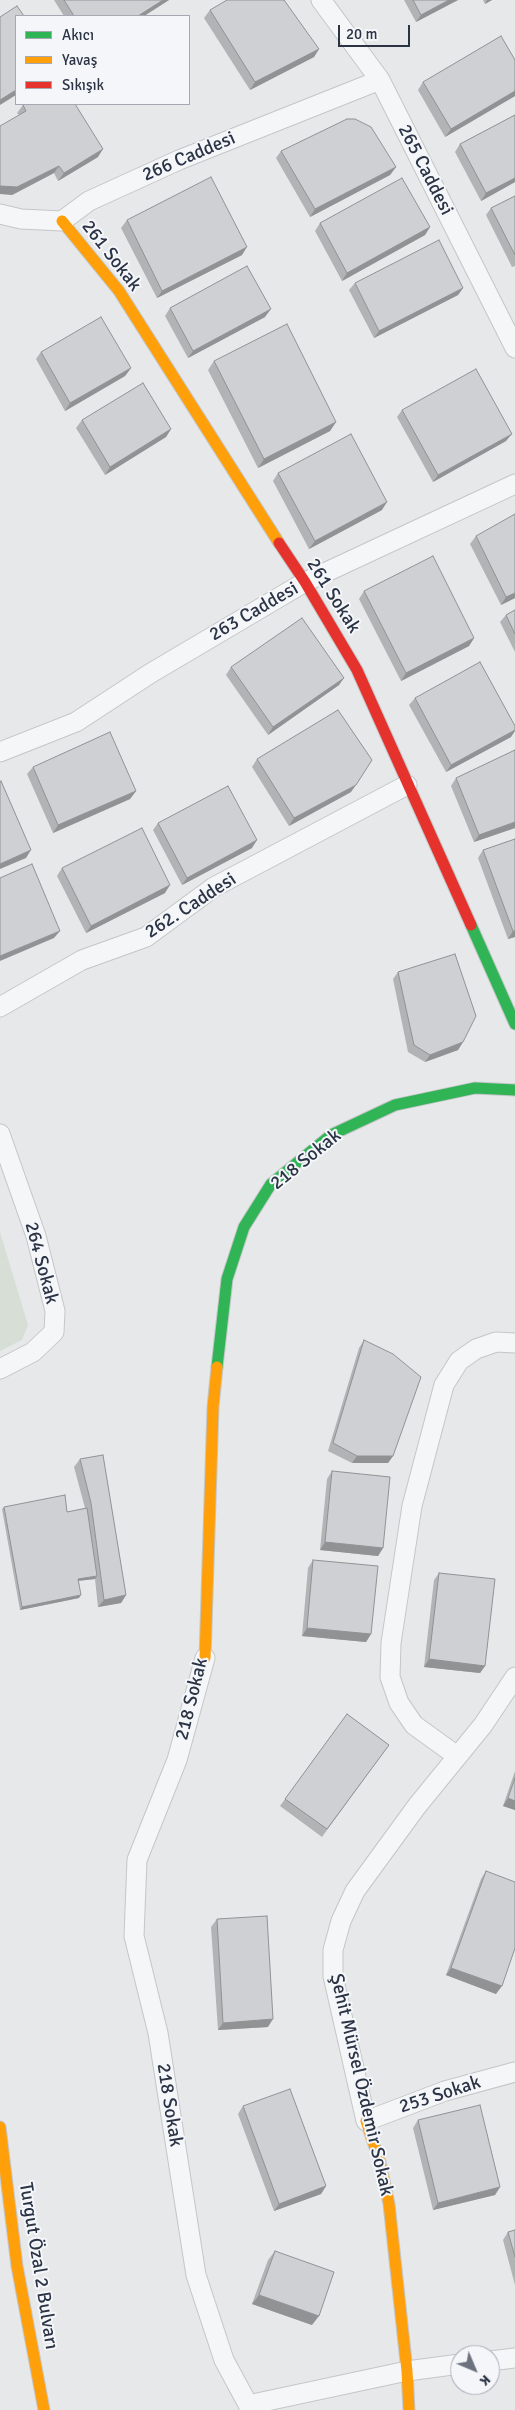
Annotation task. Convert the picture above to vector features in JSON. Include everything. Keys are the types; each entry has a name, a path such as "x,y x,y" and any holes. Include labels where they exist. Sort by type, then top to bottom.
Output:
{"main road":[{"name":"261 Sokak","path":"62,221 124,299 176,378 252,504 305,582 357,670 515,1024"},
{"name":"218 Sokak","path":"205,1658 212,1407 227,1279 244,1226 271,1184 331,1135 395,1105 475,1088 515,1090"},
{"name":"Şehit Mürsel Özdemir Sokak","path":"366,2121 380,2162 389,2204 407,2371 409,2410"},
{"name":"Turgut Özal 2 Bulvarı","path":"0,2127 17,2266 44,2410"}],"street":[{"name":"265 Caddesi","path":"321,0 380,80 515,348"},
{"name":"266 Caddesi","path":"62,221 89,201 162,167 380,80"},
{"path":"0,214 21,219 62,221"},
{"name":"263 Caddesi","path":"0,752 76,722 151,672 305,582 515,484"},
{"name":"262. Caddesi","path":"0,1007 82,960 146,937 214,887 407,785"},
{"name":"264 Sokak","path":"0,1134 36,1236 55,1310 54,1332 33,1352 0,1368"},
{"path":"457,1756 414,1725 399,1703 390,1677 391,1643 412,1506 444,1385 459,1361 476,1349 496,1342 515,1343"},
{"name":"218 Sokak","path":"205,1658 177,1760 137,1860 134,1936 158,2033 196,2275 224,2360 250,2408"},
{"name":"Şehit Mürsel Özdemir Sokak","path":"366,2121 333,1976 333,1950 341,1920 355,1891 483,1724 515,1677"},
{"name":"253 Sokak","path":"366,2121 445,2091 515,2072"},
{"path":"500,2360 515,2358"},
{"path":"250,2408 407,2371 450,2365"}],"shaded area":[{"path":"0,1232 28,1325 22,1340 0,1351"}],"building":[{"path":"64,0 163,0 140,15 73,15"},
{"path":"227,0 284,0 319,49 255,82 210,10"},
{"path":"413,0 449,0 421,15"},
{"path":"17,6 23,15 15,15 15,91 0,100 0,17"},
{"path":"501,36 515,60 515,91 451,129 423,82"},
{"path":"23,105 76,105 103,149 64,173 59,166 17,187 0,186 0,126 26,111"},
{"path":"515,115 515,178 486,193 460,144"},
{"path":"347,119 355,119 371,127 396,167 315,209 281,151"},
{"path":"211,177 247,247 162,291 127,220"},
{"path":"402,178 430,227 347,273 320,223"},
{"path":"515,196 515,255 491,208"},
{"path":"439,240 463,288 379,331 355,283"},
{"path":"247,266 271,309 193,351 170,308"},
{"path":"101,317 131,368 70,403 41,352"},
{"path":"287,324 336,422 264,459 214,361"},
{"path":"476,369 512,434 438,475 402,410"},
{"path":"143,383 171,429 110,467 82,420"},
{"path":"351,434 387,502 315,541 278,473"},
{"path":"515,514 515,593 506,597 476,536"},
{"path":"433,556 474,638 406,673 364,591"},
{"path":"515,610 515,634 506,615"},
{"path":"302,618 344,678 273,727 231,667"},
{"path":"480,662 515,726 515,730 451,765 415,698"},
{"path":"338,710 372,760 356,785 294,818 257,759"},
{"path":"110,732 136,791 58,825 33,767"},
{"path":"515,750 515,822 479,835 456,778"},
{"path":"0,782 31,850 0,864"},
{"path":"228,786 257,840 187,878 158,823"},
{"path":"142,828 170,885 91,926 62,868"},
{"path":"515,839 515,931 513,931 483,850"},
{"path":"32,864 60,931 0,956 0,878"},
{"path":"455,954 476,1016 463,1042 430,1055 414,1045 398,972"},
{"path":"364,1340 393,1354 421,1377 393,1456 357,1456 333,1443"},
{"path":"103,1455 126,1595 104,1600 91,1503 80,1459"},
{"path":"332,1471 390,1477 383,1548 325,1542"},
{"path":"65,1495 67,1512 87,1508 97,1576 78,1579 81,1595 22,1607 4,1507"},
{"path":"313,1560 378,1566 371,1634 307,1628"},
{"path":"439,1573 495,1579 485,1666 429,1659"},
{"path":"347,1714 389,1745 327,1829 285,1799"},
{"path":"515,1778 515,1801 508,1798"},
{"path":"486,1871 515,1882 515,1948 502,1986 451,1968"},
{"path":"267,1916 273,2019 223,2023 217,1919"},
{"path":"290,2089 326,2186 279,2204 243,2106"},
{"path":"480,2105 500,2187 438,2203 418,2120"},
{"path":"515,2230 515,2257 508,2232"},
{"path":"275,2251 334,2272 319,2316 259,2295"}],"traffic: fast":[{"path":"471,925 515,1024"},
{"path":"217,1367 227,1279 244,1227 271,1184 331,1135 395,1105 475,1088 515,1090"}],"traffic: slow":[{"path":"62,221 119,291 279,543"},
{"path":"205,1658 213,1407 217,1367"},
{"path":"366,2121 380,2162 389,2204 407,2371 409,2410"},
{"path":"0,2127 17,2266 44,2410"}],"traffic: jam":[{"path":"279,543 305,582 357,670 471,925"}]}
